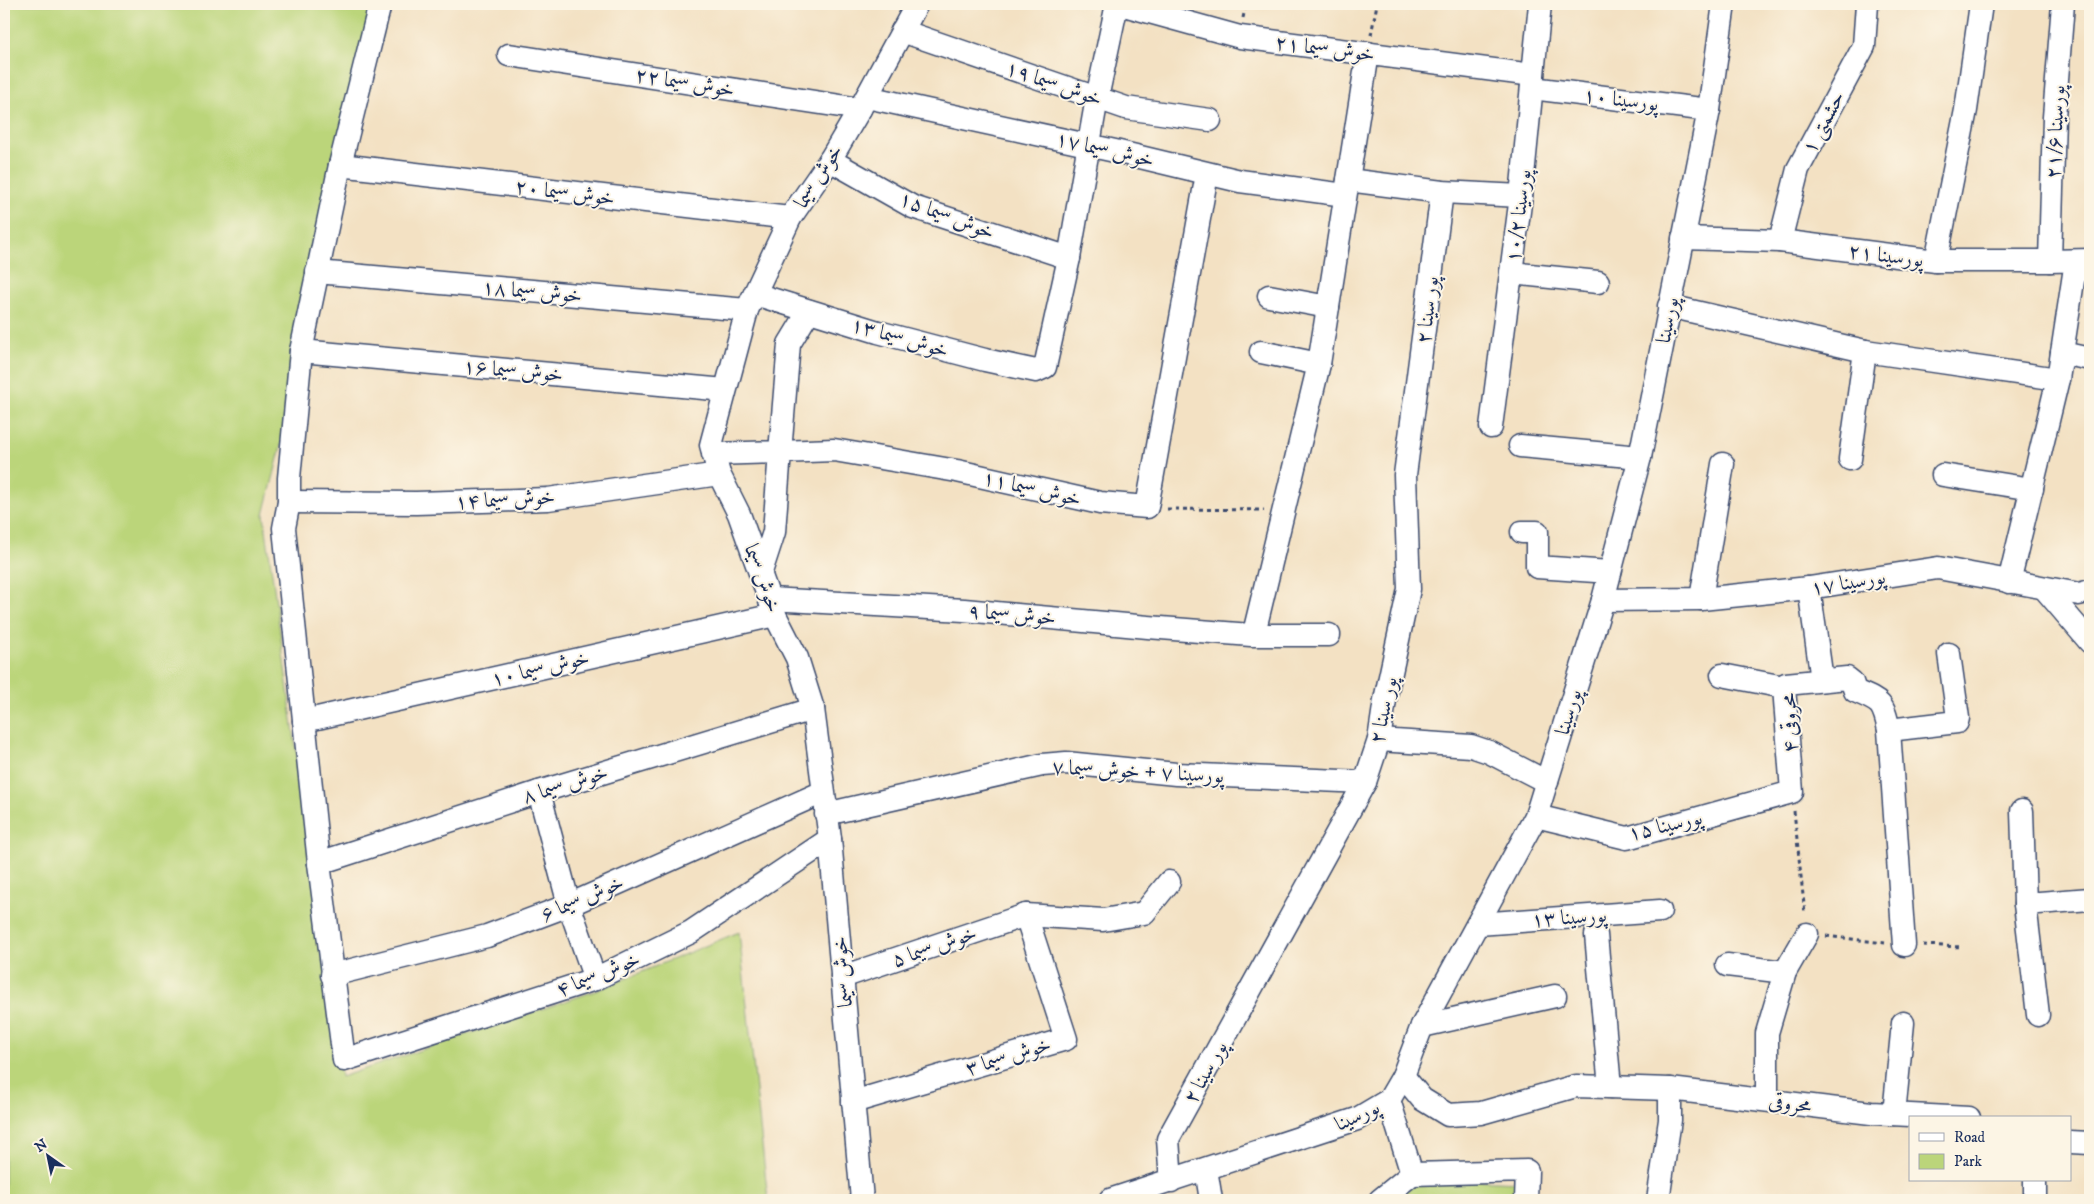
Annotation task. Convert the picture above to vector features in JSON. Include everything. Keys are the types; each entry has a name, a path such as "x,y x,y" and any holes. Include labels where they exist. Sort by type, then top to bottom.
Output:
{"street":[{"path":"332,975 284,528 289,502 289,478 301,351 340,165 380,4"},
{"name":"خوش سیما","path":"862,1200 830,839 813,709 797,658 773,607 739,514 716,464 711,445 751,302 790,218 830,160 864,103 917,4"},
{"path":"1069,258 1097,98 1119,4"},
{"name":"خوش سیما ۲۱","path":"1119,4 1240,37 1368,53 1533,81"},
{"name":"پورسینا ۱۰/۲","path":"1490,427 1521,196 1540,4"},
{"name":"پورسینا","path":"1110,1200 1357,1119 1389,1100 1403,1076 1422,1026 1536,816 1602,600 1640,457 1709,110 1724,4"},
{"name":"حشمتی ۱","path":"1780,241 1798,169 1864,46 1867,4"},
{"path":"1936,261 1966,110 1981,4"},
{"name":"پورسینا ۲۱/۶","path":"2050,261 2054,117 2064,4"},
{"name":"خوش سیما ۱۹","path":"902,30 1126,108 1210,120"},
{"path":"1254,633 1319,364 1368,53"},
{"name":"خوش سیما ۲۲","path":"509,55 864,103"},
{"name":"پورسینا ۱۰","path":"1533,81 1709,110"},
{"name":"خوش سیما ۱۷","path":"864,103 1090,145 1240,181 1521,196"},
{"name":"خوش سیما ۱۵","path":"830,160 913,207 1069,258"},
{"name":"خوش سیما ۲۰","path":"340,165 790,218"},
{"path":"1147,507 1207,174"},
{"name":"پور سینا ۲","path":"1170,1181 1168,1139 1365,782 1379,740 1385,700 1409,590 1405,476 1442,192"},
{"name":"پورسینا ۲۱","path":"1683,238 1780,241 1936,261 2083,260"},
{"name":"خوش سیما ۱۳","path":"751,302 809,310 878,332 985,360 1036,371 1045,367 1069,258"},
{"path":"2009,582 2058,379 2083,260"},
{"name":"خوش سیما ۱۸","path":"317,272 751,302"},
{"path":"1511,273 1598,282"},
{"path":"1269,296 1328,307"},
{"path":"1669,306 1865,351 2058,379"},
{"path":"761,572 774,532 789,344 809,310"},
{"name":"خوش سیما ۱۶","path":"301,351 725,390"},
{"path":"1850,459 1865,351"},
{"path":"1261,352 1319,364"},
{"path":"2062,353 2090,358"},
{"path":"1520,446 1640,457"},
{"name":"خوش سیما ۱۱","path":"716,464 780,452 834,450 957,471 1100,503 1147,507"},
{"name":"خوش سیما ۱۴","path":"289,502 416,503 548,499 716,464"},
{"path":"1701,599 1723,464"},
{"path":"1943,475 2032,489"},
{"path":"1522,532 1537,532 1537,567 1610,572"},
{"name":"پورسینا ۱۷","path":"1602,600 1701,599 1809,588 1938,568 2079,594 2090,591"},
{"path":"1809,588 1822,680"},
{"path":"2044,588 2090,642"},
{"name":"خوش سیما ۱۰","path":"304,720 773,607"},
{"name":"خوش سیما ۹","path":"773,607 964,610 1148,627 1329,635"},
{"path":"1889,730 1957,722 1949,654"},
{"path":"1722,675 1784,686"},
{"name":"محروقی ۴","path":"1792,792 1784,686 1786,684 1847,678 1852,682 1855,691 1882,705 1885,710 1889,730 1904,945"},
{"name":"خوش سیما ۸","path":"319,863 538,792 813,709"},
{"path":"1379,740 1471,746 1489,752 1547,782"},
{"name":"پورسینا ۷ + خوش سیما ۷","path":"824,803 1066,763 1176,774 1365,782"},
{"path":"538,792 569,905 595,979"},
{"name":"پورسینا ۱۵","path":"1536,816 1628,838 1792,792"},
{"name":"خوش سیما ۶","path":"332,975 487,936 824,803"},
{"path":"2022,811 2025,904 2038,1015"},
{"name":"خوش سیما ۴","path":"332,975 344,1060 595,979 691,932 830,839"},
{"path":"1026,915 1103,920 1144,913 1169,882"},
{"path":"2025,904 2090,899"},
{"name":"پورسینا ۱۳","path":"1478,924 1660,911"},
{"name":"خوش سیما ۵","path":"842,977 1026,915"},
{"name":"خوش سیما ۳","path":"853,1102 1066,1039 1026,915"},
{"path":"1766,1100 1767,1033 1785,972 1807,934"},
{"path":"1596,935 1610,1087"},
{"path":"1727,966 1785,972"},
{"path":"1422,1026 1555,996"},
{"path":"1894,1114 1903,1023"},
{"name":"محروقی","path":"1403,1076 1422,1099 1448,1115 1481,1113 1576,1086 1670,1089 1871,1113 1932,1116"},
{"path":"1658,1200 1670,1120 1670,1089"},
{"path":"1389,1100 1412,1174"},
{"path":"2072,1142 2090,1143"},
{"path":"1206,1169 1211,1200"},
{"path":"1380,1200 1412,1174 1527,1171 1526,1200"},
{"path":"2035,1182 2035,1200"}],"path":[{"path":"1368,53 1377,4"},
{"path":"1147,507 1177,510 1284,510"},
{"path":"1792,792 1807,934"}],"green space":[{"path":"4,4 390,4 264,515 341,1077 598,990 739,932 768,1200 4,1200"},
{"path":"1428,1178 1518,1182 1517,1200 1396,1200 1397,1196"}]}
